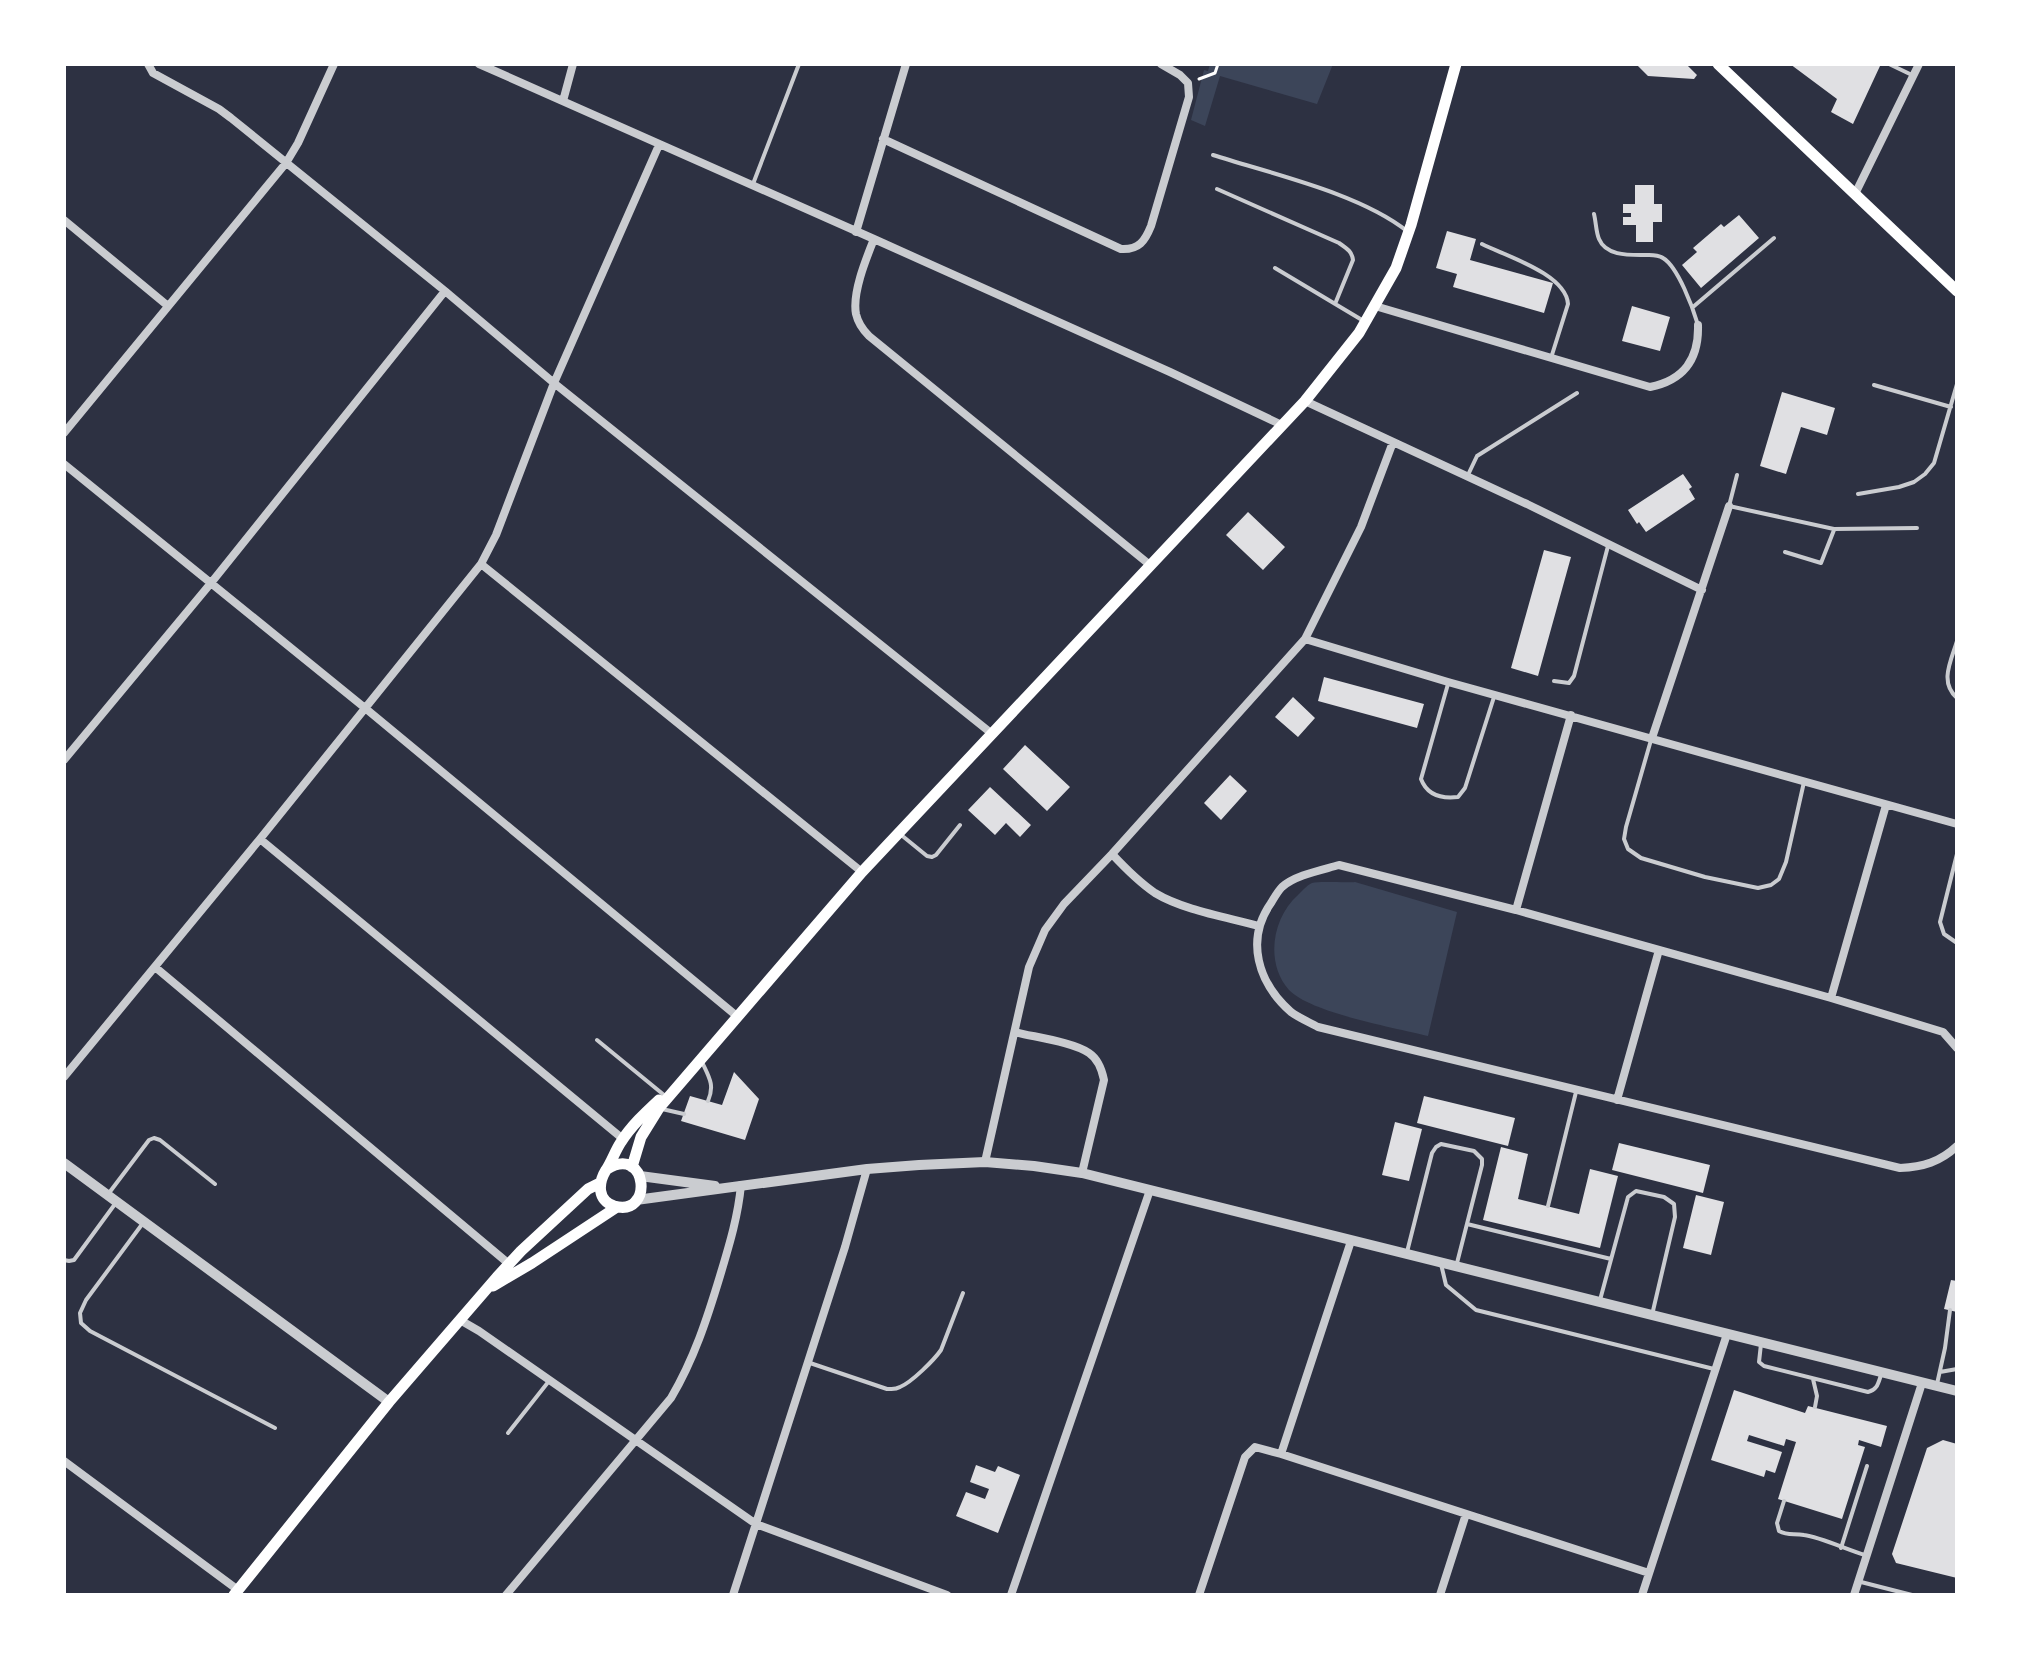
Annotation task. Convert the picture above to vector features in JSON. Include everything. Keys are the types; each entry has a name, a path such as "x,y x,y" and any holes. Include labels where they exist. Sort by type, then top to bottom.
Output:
{"main road":[{"path":"686,1075 633,1126 601,1177 602,1196 611,1205 624,1207 636,1200 642,1188 636,1172 641,1137 659,1108 686,1075 898,832 1305,401 1344,354 1396,268 1409,233 1456,64"},
{"path":"1718,64 1957,291"},
{"path":"607,1169 619,1164 636,1172"},
{"path":"236,1593 389,1402 509,1264 588,1189 600,1183"},
{"path":"489,1288 617,1207"}],"street":[{"path":"148,64 153,73 219,109 554,383 991,733"},
{"path":"64,433 286,163 334,64"},
{"path":"479,64 1184,378 1282,425"},
{"path":"563,101 573,64"},
{"path":"856,232 906,64"},
{"path":"883,139 1121,249 1131,250 1140,245 1151,226 1189,97 1188,83 1161,64"},
{"path":"1855,194 1919,64"},
{"path":"64,1077 481,564 496,535 554,383 659,145"},
{"path":"64,220 168,306"},
{"path":"874,239 857,292 856,317 861,328 1150,565"},
{"path":"64,760 211,583 445,291"},
{"path":"1375,306 1650,387 1666,384 1688,365 1695,352 1698,325"},
{"path":"1305,401 1702,590"},
{"path":"985,1162 1029,967 1045,930 1064,904 1305,639 1361,527 1393,442"},
{"path":"64,464 738,1017"},
{"path":"1652,738 1729,506"},
{"path":"481,564 862,872"},
{"path":"1305,639 1957,824"},
{"path":"1516,910 1571,715"},
{"path":"1831,998 1886,805"},
{"path":"260,839 623,1139"},
{"path":"1112,854 1155,893 1190,907 1259,926"},
{"path":"1957,1048 1943,1032 1831,998 1516,910 1339,865 1311,872 1283,886 1264,913 1259,926 1257,943 1261,972 1275,996 1294,1014 1318,1027 1900,1168 1924,1167 1948,1155 1957,1146"},
{"path":"1617,1100 1659,950"},
{"path":"155,967 509,1264"},
{"path":"1015,1032 1077,1047 1089,1053 1102,1070 1104,1080 1082,1173"},
{"path":"636,1200 867,1169 985,1162 1034,1166 1082,1173 1957,1391"},
{"path":"66,1169 112,1198 389,1402"},
{"path":"733,1595 853,1222 867,1169"},
{"path":"636,1172 721,1188"},
{"path":"506,1595 671,1398 686,1372 701,1337 735,1226 741,1185"},
{"path":"1011,1595 1150,1190"},
{"path":"1281,1454 1351,1241"},
{"path":"460,1320 756,1524 947,1595"},
{"path":"1642,1595 1727,1334"},
{"path":"1854,1595 1922,1383"},
{"path":"1199,1595 1245,1457 1255,1447 1649,1573"},
{"path":"64,1461 236,1593"},
{"path":"1440,1595 1466,1514"}],"lane":[{"path":"752,186 799,64"},
{"path":"1889,64 1913,76"},
{"path":"1213,155 1328,192 1387,217 1409,233"},
{"path":"1217,189 1348,249 1353,260 1335,304"},
{"path":"1594,214 1599,239 1613,252 1655,255 1668,263 1680,280 1698,325"},
{"path":"1693,307 1774,238"},
{"path":"1482,244 1541,272 1564,289 1568,304 1551,358"},
{"path":"1275,268 1366,322"},
{"path":"1858,494 1899,487 1925,474 1934,463 1957,384"},
{"path":"1874,385 1951,407"},
{"path":"1467,477 1477,456 1577,393"},
{"path":"1737,475 1729,506 1834,529 1917,528"},
{"path":"1785,552 1821,563 1834,529"},
{"path":"1554,681 1569,683 1574,676 1609,544"},
{"path":"1957,641 1947,681 1949,690 1957,698"},
{"path":"1448,682 1421,779 1425,789 1440,796 1458,797 1465,788 1495,694"},
{"path":"1652,738 1624,839 1628,849 1641,858 1705,877 1758,888 1779,879 1786,862 1804,782"},
{"path":"898,832 932,857 960,825"},
{"path":"1957,854 1940,922 1944,934 1957,943"},
{"path":"597,1040 664,1095"},
{"path":"701,1059 712,1082 708,1101"},
{"path":"1548,1206 1576,1090"},
{"path":"659,1108 684,1114"},
{"path":"64,1260 74,1260 149,1140 160,1140 215,1184"},
{"path":"1406,1254 1432,1153 1441,1144 1474,1151 1482,1159 1482,1165 1456,1267"},
{"path":"1600,1303 1625,1201 1631,1194 1642,1192 1664,1197 1674,1204 1675,1217 1652,1316"},
{"path":"144,1222 86,1300 80,1313 81,1323 90,1331 275,1428"},
{"path":"1467,1224 1611,1259"},
{"path":"1540,1241 1542,1234"},
{"path":"1441,1264 1446,1285 1476,1310 1716,1370"},
{"path":"808,1362 887,1389 903,1386 941,1350 963,1293"},
{"path":"1936,1386 1950,1310"},
{"path":"1762,1343 1758,1356 1761,1364 1868,1392 1877,1387 1882,1373"},
{"path":"1940,1372 1957,1369"},
{"path":"1813,1378 1817,1396 1815,1407"},
{"path":"508,1433 550,1380"},
{"path":"1841,1548 1867,1466"},
{"path":"1784,1501 1777,1527 1783,1533 1805,1535 1867,1556"},
{"path":"1858,1581 1912,1595"}],"path":[{"path":"1188,83 1215,73 1218,64"}],"shaded area":[{"path":"1210,64 1333,64 1317,104 1220,76 1205,126 1191,120 1204,70 1208,71"},
{"path":"1355,882 1457,912 1428,1036 1334,1013 1300,998 1281,979 1274,954 1275,941 1277,928 1289,905 1312,883"}],"building":[{"path":"1636,64 1686,64 1697,75 1694,79 1648,76"},
{"path":"1790,64 1880,66 1853,124 1831,112 1837,99"},
{"path":"1635,185 1654,185 1654,204 1662,204 1662,222 1653,222 1653,242 1636,242 1636,225 1623,225 1623,217 1631,217 1631,213 1623,213 1623,204 1635,204"},
{"path":"1739,215 1759,238 1701,288 1682,265 1697,252 1693,248 1721,224 1724,227"},
{"path":"1447,231 1476,239 1470,260 1553,283 1544,313 1453,287 1457,274 1436,268"},
{"path":"1632,306 1670,317 1660,351 1622,341"},
{"path":"1782,392 1835,408 1827,435 1801,427 1786,474 1760,466"},
{"path":"1683,474 1692,487 1689,489 1695,499 1646,532 1628,510"},
{"path":"1248,512 1285,547 1263,570 1226,535"},
{"path":"1544,550 1571,557 1538,676 1511,668"},
{"path":"1324,677 1424,704 1417,728 1318,701"},
{"path":"1293,697 1315,718 1298,737 1275,717"},
{"path":"1025,745 1070,787 1047,811 1003,769"},
{"path":"1230,775 1247,791 1221,820 1204,803"},
{"path":"990,787 1031,825 1020,837 1006,823 995,835 968,810"},
{"path":"734,1072 759,1099 745,1140 681,1121 690,1096 722,1105"},
{"path":"1424,1096 1515,1118 1508,1146 1417,1123"},
{"path":"1395,1122 1422,1129 1409,1181 1382,1175"},
{"path":"1619,1143 1710,1165 1703,1193 1612,1170"},
{"path":"1501,1147 1528,1154 1518,1199 1579,1214 1590,1169 1618,1176 1600,1248 1483,1220"},
{"path":"1696,1195 1724,1202 1711,1255 1683,1248"},
{"path":"1951,1280 1957,1281 1957,1312 1944,1309"},
{"path":"1734,1390 1805,1413 1808,1406 1887,1426 1881,1447 1859,1440 1858,1445 1865,1447 1842,1519 1778,1499 1796,1442 1786,1439 1784,1446 1749,1435 1747,1441 1782,1452 1775,1473 1766,1470 1764,1477 1711,1460"},
{"path":"1943,1440 1957,1444 1957,1578 1896,1563 1892,1554 1927,1448"},
{"path":"976,1465 995,1472 998,1466 1020,1475 998,1533 956,1516 966,1492 985,1499 989,1489 970,1482"}]}
